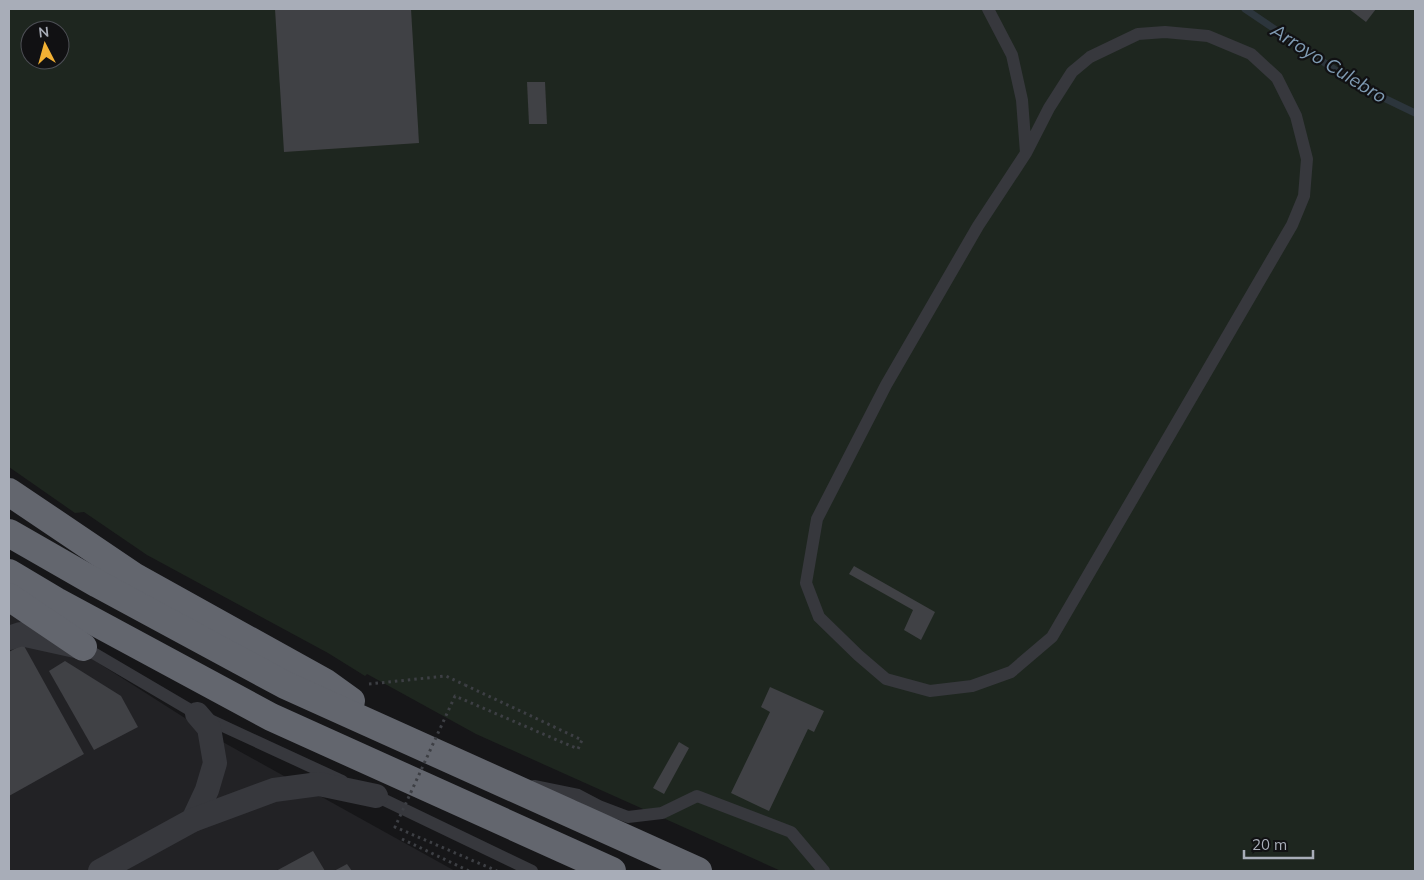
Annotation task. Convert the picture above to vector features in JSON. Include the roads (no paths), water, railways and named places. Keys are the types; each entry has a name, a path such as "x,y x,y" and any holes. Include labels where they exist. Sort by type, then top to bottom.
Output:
{"highway":[{"path":"9,492 135,577 326,683 403,738"},
{"path":"9,533 98,584 285,685 698,871"},
{"path":"9,573 56,601 271,717 612,871"},
{"path":"9,597 83,647"}],"street":[{"path":"9,638 21,634 83,647"},
{"path":"193,820 215,763 209,728 197,714"},
{"path":"100,871 193,820 274,790 319,784 376,796"}],"lane":[{"path":"988,9 1012,55 1022,100 1026,153 978,226 886,385 817,519 806,583 818,617 858,655 886,679 930,691 972,686 1011,672 1052,637 1292,225 1304,196 1307,159 1296,116 1277,78 1251,54 1208,36 1165,32 1138,34 1090,57 1072,72 1049,108 1026,153"},
{"path":"83,647 197,714 376,796 532,871"},
{"path":"490,778 578,795 599,806 628,817 662,813 697,796 791,832 824,871"}],"waterway":[{"name":"Arroyo Culebro","path":"1245,9 1359,86 1415,113"}]}
